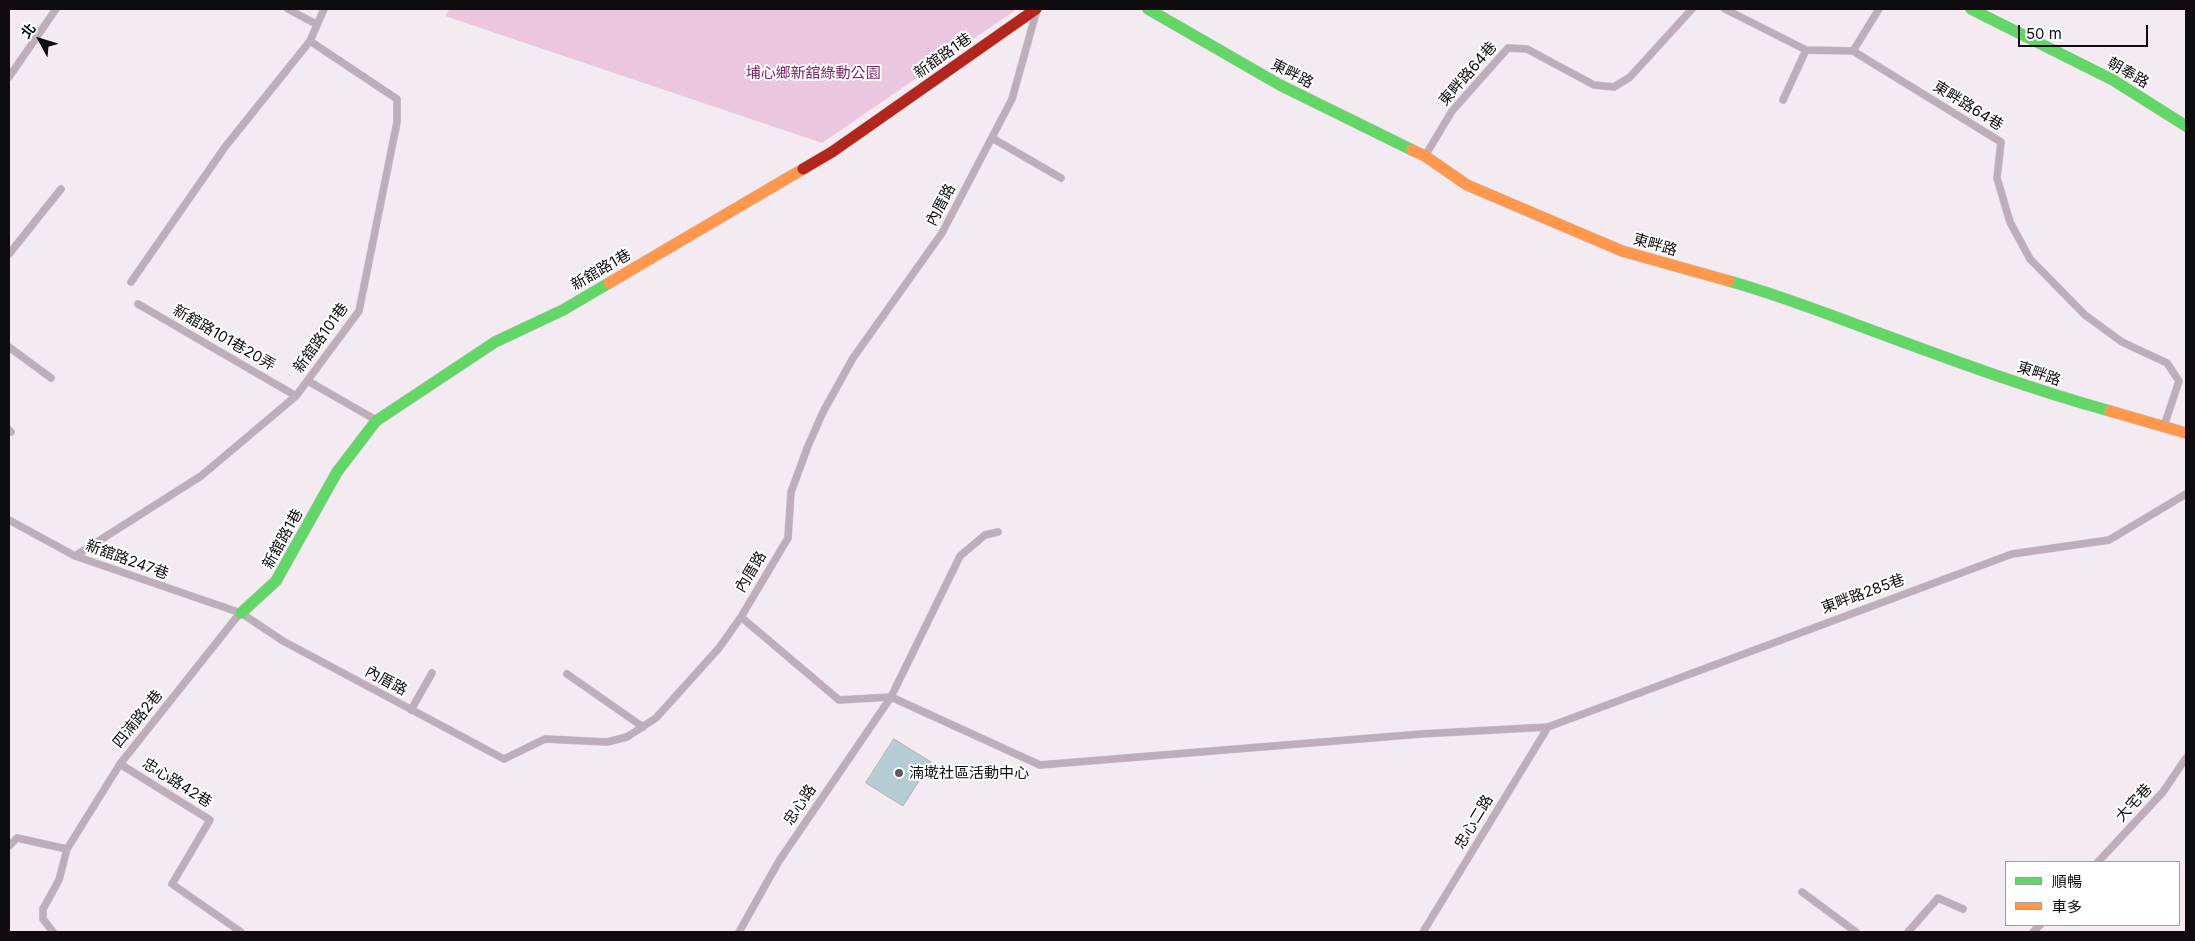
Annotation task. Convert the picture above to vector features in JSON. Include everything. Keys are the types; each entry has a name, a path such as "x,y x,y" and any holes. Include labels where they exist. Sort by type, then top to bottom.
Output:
{"street":[{"name":"新舘路1巷","path":"241,613 276,581 337,472 376,421 496,342 562,310 832,152 1036,9"},
{"name":"東畔路","path":"1148,9 1280,86 1425,156 1467,185 1622,251 1768,292 1937,355 2038,390 2186,433"},
{"name":"朝奉路","path":"1971,9 2113,80 2186,126"}],"lane":[{"path":"9,78 56,9"},
{"path":"288,9 316,24"},
{"path":"131,282 225,147 310,41 324,9"},
{"name":"內厝路","path":"241,613 283,641 504,759 545,739 607,742 627,737 656,718 682,692 719,648 741,617 788,538 791,492 808,446 824,412 854,358 942,233 992,138 1012,99 1036,9"},
{"name":"東畔路64巷","path":"1425,156 1452,111 1508,48 1527,49 1594,85 1614,87 1630,77 1692,9"},
{"path":"1725,9 1806,50 1853,51 1880,9"},
{"name":"新舘路101巷","path":"75,556 201,476 296,396 359,311 397,122 398,99 310,41"},
{"path":"1782,100 1806,50"},
{"name":"東畔路64巷","path":"1853,51 2001,142 1997,178 2010,222 2030,259 2085,315 2122,342 2167,363 2179,381 2164,427"},
{"path":"992,138 1060,178"},
{"path":"9,254 61,188"},
{"name":"新舘路101巷20弄","path":"138,304 296,396"},
{"path":"9,347 51,378"},
{"path":"308,380 376,421"},
{"name":"東畔路285巷","path":"890,697 1040,765 1421,734 1548,727 2012,554 2109,540 2186,494"},
{"name":"新舘路247巷","path":"9,520 75,556 241,613"},
{"name":"忠心路","path":"739,932 778,861 890,697 960,556 985,534 998,532"},
{"name":"四湳路2巷","path":"53,932 43,919 43,909 59,880 67,850 120,764 241,613"},
{"path":"741,617 839,700 890,697"},
{"path":"411,710 432,673"},
{"path":"567,674 643,727"},
{"name":"忠心二路","path":"1423,932 1548,727"},
{"name":"大宅巷","path":"2099,861 2163,792 2186,758"},
{"name":"忠心路42巷","path":"120,764 210,820 172,884 241,932"},
{"path":"9,846 17,838 67,850"},
{"path":"1802,892 1856,932"},
{"path":"1908,932 1938,898 1963,908"}],"green space":[{"name":"埔心鄉新舘綠動公園","path":"450,9 1017,9 822,143 445,16"}],"building":[{"name":"湳墘社區活動中心","path":"894,739 931,762 903,806 866,783"}],"traffic: fast":[{"path":"1148,9 1280,85 1412,150"},
{"path":"1971,9 2113,80 2186,126"},
{"path":"1729,281 1789,300 1997,376 2110,411"},
{"path":"241,613 276,581 337,472 376,421 495,342 563,310 609,283"}],"traffic: slow":[{"path":"1412,150 1425,156 1467,185 1622,251 1729,281"},
{"path":"609,283 803,169"},
{"path":"2110,411 2186,433"}],"traffic: jam":[{"path":"803,169 832,152 1036,9"}],"place":[{"name":"湳墘社區活動中心","path":"899,773"}]}
